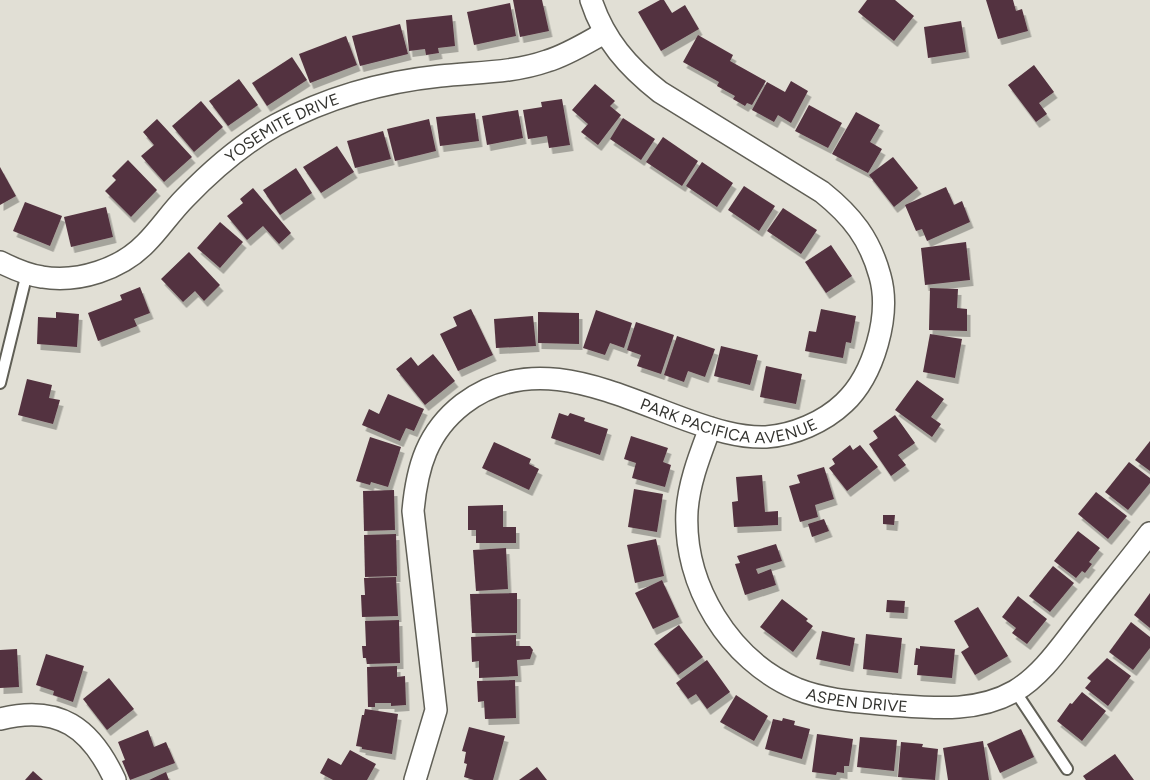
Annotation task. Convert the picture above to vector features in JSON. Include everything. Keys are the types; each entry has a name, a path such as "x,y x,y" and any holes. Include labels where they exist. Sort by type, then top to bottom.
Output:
{"street":[{"name":"PARK PACIFICA AVENUE","path":"415,780 436,710 413,511 422,458 451,414 474,395 501,383 529,378 560,378 588,385 710,428 740,436 766,437 794,432 821,420 845,402 862,379 874,354 881,328 884,302 881,278 860,230 843,210 822,192 660,92 639,75 604,33 591,0"},
{"name":"YOSEMITE DRIVE","path":"0,262 44,278 70,278 99,272 124,261 146,244 203,180 249,142 275,125 338,96 372,86 522,68 549,61 604,33"},
{"name":"ASPEN DRIVE","path":"710,428 691,485 687,512 693,564 701,590 714,616 730,639 751,659 773,676 797,689 823,697 937,708 966,707 994,700 1015,691 1043,668 1150,533"},
{"path":"0,719 35,714 58,718 77,728 94,742 115,780"}],"lane":[{"path":"0,383 27,273"},
{"path":"1015,691 1066,769"}],"building":[{"path":"513,0 542,0 549,31 520,37"},
{"path":"664,0 672,13 685,5 699,29 661,51 638,12"},
{"path":"867,0 895,0 914,16 894,41 858,12"},
{"path":"986,0 1013,0 1016,11 1022,9 1028,31 998,39"},
{"path":"510,3 516,36 474,45 467,12"},
{"path":"452,15 455,46 438,48 439,53 426,55 425,49 409,51 406,20"},
{"path":"961,21 966,52 928,58 924,27"},
{"path":"400,24 408,54 360,66 352,36"},
{"path":"698,35 733,55 730,61 766,81 752,105 747,103 745,106 733,99 735,96 717,86 719,82 683,62"},
{"path":"346,36 357,65 310,83 299,54"},
{"path":"292,57 307,80 267,106 252,83"},
{"path":"1034,65 1054,92 1039,103 1047,114 1036,122 1008,85"},
{"path":"239,79 258,105 228,126 209,101"},
{"path":"791,81 808,91 791,123 778,115 774,122 752,110 767,82 785,92"},
{"path":"595,84 615,101 610,106 621,115 598,145 581,132 588,124 572,110"},
{"path":"562,99 570,145 549,148 547,136 528,139 523,110 542,107 541,102"},
{"path":"201,101 223,127 194,152 172,126"},
{"path":"809,105 842,123 828,148 795,131"},
{"path":"518,110 523,138 487,145 482,116"},
{"path":"856,112 880,125 870,142 882,149 868,173 832,154"},
{"path":"475,113 479,141 440,146 436,117"},
{"path":"623,118 655,139 641,160 610,139"},
{"path":"157,119 192,157 164,182 141,156 154,145 143,132"},
{"path":"429,119 436,151 395,161 387,129"},
{"path":"383,131 391,159 355,168 347,141"},
{"path":"663,137 698,161 682,186 646,162"},
{"path":"337,146 354,172 321,193 303,167"},
{"path":"893,157 918,188 894,207 869,175"},
{"path":"128,160 157,190 131,217 105,191 116,180 112,176"},
{"path":"702,162 733,183 717,207 686,186"},
{"path":"0,167 16,196 0,205"},
{"path":"296,168 312,193 280,215 263,190"},
{"path":"744,186 775,206 759,231 728,210"},
{"path":"946,187 954,205 962,201 970,222 927,241 922,229 916,231 905,205"},
{"path":"253,188 291,233 279,244 263,226 247,240 227,216 243,203 240,199"},
{"path":"25,202 62,216 50,246 13,231"},
{"path":"106,207 113,237 71,247 64,217"},
{"path":"783,208 817,230 801,254 767,231"},
{"path":"220,222 243,242 220,268 197,248"},
{"path":"966,242 970,280 925,285 921,248"},
{"path":"831,245 852,276 826,293 805,262"},
{"path":"189,252 220,285 204,301 195,291 183,302 161,279"},
{"path":"140,287 150,313 134,319 137,326 98,341 88,313 122,300 120,295"},
{"path":"930,288 958,289 957,308 967,309 967,331 929,330"},
{"path":"471,309 493,355 458,371 440,334 457,326 453,317"},
{"path":"821,309 856,316 851,343 846,342 843,358 805,351 809,331 816,332"},
{"path":"596,310 632,323 624,348 610,343 605,355 583,348"},
{"path":"56,312 79,314 77,347 37,344 38,317 56,318"},
{"path":"538,312 579,313 579,344 538,343"},
{"path":"533,316 536,346 496,348 494,319"},
{"path":"636,322 674,335 661,374 637,366 641,355 627,350"},
{"path":"930,334 962,339 955,378 923,372"},
{"path":"677,336 715,349 705,377 688,371 684,382 664,375"},
{"path":"721,346 758,355 750,385 714,376"},
{"path":"433,354 455,381 425,405 396,369 411,357 418,366"},
{"path":"766,366 802,374 796,404 760,397"},
{"path":"27,379 52,385 49,398 60,400 53,424 18,415"},
{"path":"917,380 944,399 931,417 941,424 932,437 895,410"},
{"path":"388,394 424,409 414,431 406,428 400,441 362,425 369,409 379,414"},
{"path":"559,413 568,416 570,413 585,418 584,421 608,429 600,455 551,438"},
{"path":"895,415 915,443 898,455 906,465 891,476 869,444 878,438 873,431"},
{"path":"631,436 668,448 663,462 671,465 665,487 632,478 636,463 624,459"},
{"path":"370,437 401,447 388,487 356,481"},
{"path":"1150,441 1150,471 1135,460"},
{"path":"494,442 531,459 529,464 539,469 529,490 482,468"},
{"path":"850,445 853,450 860,445 878,467 847,491 829,468 835,464 832,459"},
{"path":"1129,462 1150,478 1150,483 1128,510 1105,492"},
{"path":"824,467 834,499 815,505 818,517 800,522 789,486 800,483 797,475"},
{"path":"762,475 765,512 778,511 778,525 734,527 732,502 738,501 736,477"},
{"path":"634,489 663,494 657,532 628,527"},
{"path":"394,490 395,530 364,531 363,491"},
{"path":"1096,492 1127,516 1108,539 1078,514"},
{"path":"503,505 503,527 516,527 516,543 476,543 476,530 468,530 468,506"},
{"path":"883,515 895,515 894,525 883,524"},
{"path":"824,519 829,531 812,537 808,524"},
{"path":"1078,531 1100,548 1089,562 1092,564 1085,573 1082,571 1076,578 1054,561"},
{"path":"396,534 397,576 365,577 364,535"},
{"path":"656,539 664,576 635,583 627,545"},
{"path":"776,544 782,561 756,569 758,574 771,569 776,585 745,595 735,564 740,563 737,556"},
{"path":"506,548 508,589 476,591 473,550"},
{"path":"1053,566 1074,583 1050,612 1029,596"},
{"path":"396,577 398,616 362,617 361,595 365,595 364,578"},
{"path":"662,580 679,617 653,629 635,593"},
{"path":"517,593 517,633 472,633 470,594"},
{"path":"1150,593 1150,628 1134,615"},
{"path":"1018,596 1047,619 1027,644 1012,633 1016,628 1002,617"},
{"path":"782,599 808,619 806,621 813,626 793,652 760,627"},
{"path":"887,600 905,601 904,613 886,612"},
{"path":"978,607 1008,656 975,675 961,652 969,647 954,621"},
{"path":"399,620 400,663 367,664 366,658 363,658 362,646 366,646 365,621"},
{"path":"1131,622 1150,637 1150,648 1133,670 1109,652"},
{"path":"679,625 703,657 678,675 654,644"},
{"path":"822,631 855,638 850,666 816,659"},
{"path":"866,634 902,638 898,673 863,669"},
{"path":"516,635 516,646 530,646 533,650 530,659 517,660 518,676 479,678 479,661 472,662 471,637"},
{"path":"920,646 955,649 952,678 917,675 918,665 914,665 916,648 920,649"},
{"path":"17,649 19,687 0,688 0,650"},
{"path":"46,654 84,666 73,702 53,695 54,691 36,685"},
{"path":"1107,658 1131,676 1108,706 1085,688 1091,681 1087,678"},
{"path":"707,660 730,692 707,709 696,694 688,699 676,683"},
{"path":"397,666 397,677 405,676 406,705 391,706 391,703 375,703 375,707 368,707 367,667"},
{"path":"109,678 134,709 107,730 83,699"},
{"path":"515,680 516,718 485,719 484,701 478,702 477,681"},
{"path":"1082,692 1106,711 1082,741 1057,721 1070,703 1072,704"},
{"path":"736,695 768,716 754,741 720,722"},
{"path":"365,709 398,714 392,754 356,746"},
{"path":"783,718 795,721 794,725 810,729 802,759 765,749 773,719 782,721"},
{"path":"469,727 505,736 493,780 474,780 464,777 467,764 464,763 466,752 462,751"},
{"path":"1021,729 1034,757 1000,773 987,744"},
{"path":"148,730 154,747 166,742 175,763 130,780 122,761 125,760 118,742"},
{"path":"817,734 853,739 849,766 844,766 844,773 837,772 836,775 812,772"},
{"path":"860,737 897,740 894,771 857,767"},
{"path":"983,741 989,780 948,780 943,748"},
{"path":"901,742 923,744 922,747 938,749 935,780 898,777"},
{"path":"350,750 376,764 367,780 333,780 320,773 328,758 341,765"},
{"path":"1115,754 1134,780 1086,780 1083,776"},
{"path":"537,767 547,780 519,780"},
{"path":"33,771 43,780 25,780"},
{"path":"166,772 169,780 149,780"}]}
